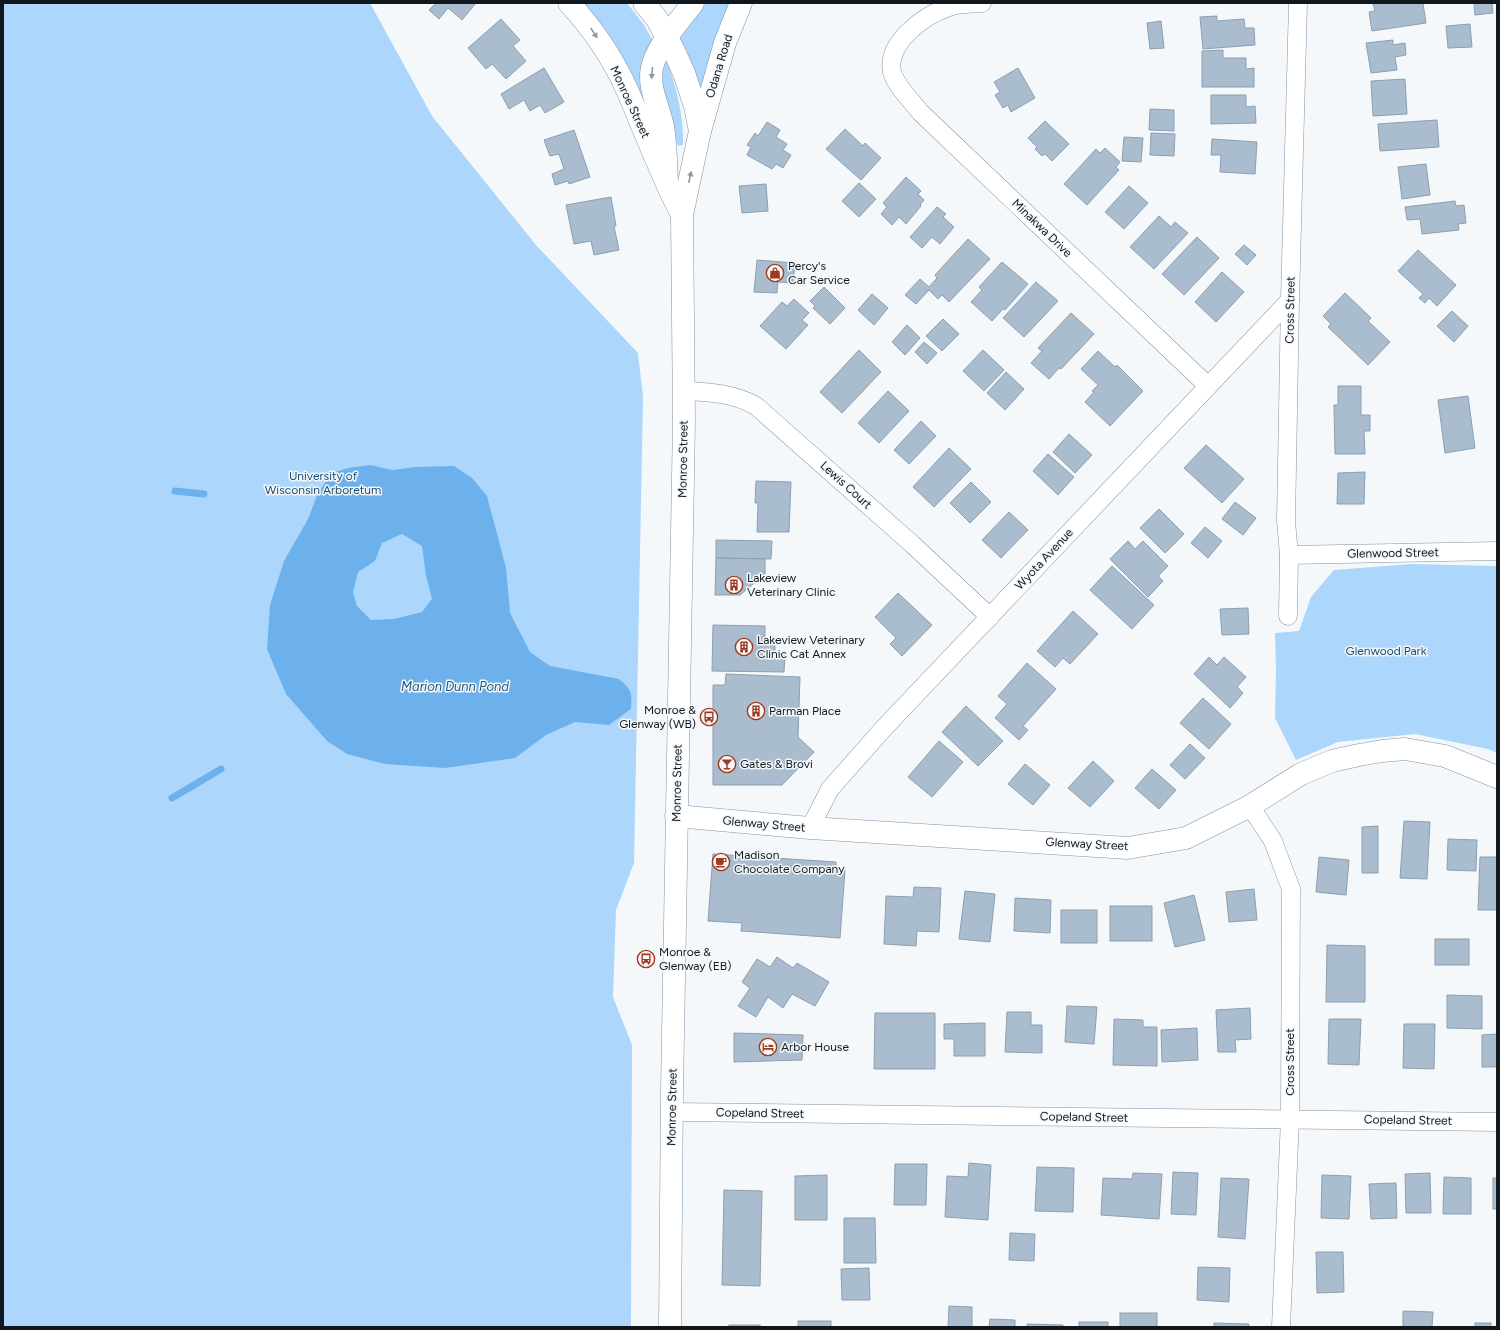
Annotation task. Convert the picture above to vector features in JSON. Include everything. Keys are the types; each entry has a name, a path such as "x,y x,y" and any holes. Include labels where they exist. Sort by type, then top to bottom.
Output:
{"main road":[{"name":"Monroe Street","path":"569,3 587,22 606,52 627,91 667,186 682,216"},
{"path":"644,3 657,19 667,38 693,3"},
{"name":"Odana Road","path":"700,131 725,43 741,3"},
{"name":"Monroe Street","path":"667,38 653,62 651,78 652,92 663,126 667,186"},
{"name":"Monroe Street","path":"667,38 684,73 700,131 682,216 684,391 676,816 670,1327"},
{"name":"Glenway Street","path":"676,816 810,828 1128,848 1186,838 1250,806 1301,774 1332,761 1382,751 1405,749 1446,756 1497,777"}],"street":[{"name":"Minakwa Drive","path":"982,3 950,6 925,18 902,38 893,60 892,73 920,112 1208,386"},
{"name":"Cross Street","path":"1288,616 1289,556 1286,521 1298,3"},
{"name":"Wyota Avenue","path":"810,828 830,789 883,729 1290,300"},
{"name":"Lewis Court","path":"684,391 731,396 756,406 912,544 990,616"},
{"name":"Glenwood Street","path":"1289,556 1497,550"},
{"name":"Cross Street","path":"1250,806 1273,841 1291,889 1290,1119 1281,1327"},
{"name":"Copeland Street","path":"672,1112 1497,1122"}],"green space":[{"name":"University of Wisconsin Arboretum","path":"3,3 370,3 432,116 536,245 638,353 643,397 634,863 616,910 613,997 632,1045 631,1327 3,1327"},
{"path":"581,3 627,3 644,25 652,39 646,52 641,72 662,147"},
{"path":"703,3 729,3 701,95 678,37"},
{"path":"664,61 668,64 681,114 683,145 678,146 667,115 662,93 661,71"},
{"name":"Glenwood Park","path":"1411,564 1497,566 1497,753 1488,749 1415,734 1338,742 1296,760 1275,718 1275,633 1299,631 1311,597 1334,570"}],"water":[{"name":"Marion Dunn Pond","path":"370,465 392,470 416,467 454,466 472,478 487,496 506,568 510,613 530,652 550,666 619,679 629,689 631,709 609,725 575,722 546,735 515,758 445,768 385,764 347,754 327,741 286,694 267,649 270,605 284,561 308,519 318,493 332,473 348,468","holes":["402,534 422,546 426,576 432,599 422,612 394,619 371,620 357,606 353,592 358,572 375,561 382,543"]}],"building":[{"path":"436,3 476,3 462,20 448,8 439,19 429,10"},
{"path":"1373,3 1423,3 1426,23 1372,31 1369,12 1375,11"},
{"path":"1474,3 1492,3 1493,13 1475,15"},
{"path":"1217,16 1217,21 1244,19 1245,28 1254,28 1255,45 1203,49 1200,17"},
{"path":"501,19 520,40 513,46 526,61 506,79 492,64 486,69 468,48"},
{"path":"1161,21 1164,48 1150,49 1147,23"},
{"path":"1470,24 1472,47 1448,48 1446,26"},
{"path":"1393,40 1393,45 1405,43 1406,55 1395,57 1397,70 1371,73 1366,43"},
{"path":"1223,50 1223,58 1246,58 1246,69 1254,68 1254,87 1202,87 1202,51"},
{"path":"544,68 564,102 545,113 540,105 530,111 524,100 509,109 501,94"},
{"path":"1018,68 1035,98 1011,112 1008,105 1003,108 995,95 1000,92 994,82"},
{"path":"1405,79 1407,114 1373,116 1371,81"},
{"path":"1211,95 1246,95 1246,107 1255,106 1256,123 1211,124"},
{"path":"1150,109 1174,110 1174,131 1149,130"},
{"path":"1437,120 1439,147 1380,151 1378,124"},
{"path":"1045,121 1069,144 1052,161 1045,154 1042,156 1035,149 1037,147 1028,138"},
{"path":"767,122 780,130 776,137 787,144 783,150 791,155 783,168 776,164 772,169 747,155 751,147 747,145 755,133 758,136"},
{"path":"845,129 863,146 865,143 881,158 861,180 826,149"},
{"path":"574,130 590,177 569,184 568,181 555,185 552,174 564,169 559,154 550,156 544,140"},
{"path":"1151,133 1175,134 1174,156 1150,155"},
{"path":"1124,137 1143,138 1141,162 1122,161"},
{"path":"1212,139 1257,142 1255,174 1220,172 1221,155 1211,155"},
{"path":"1105,148 1120,162 1116,167 1119,170 1087,205 1064,184 1096,149 1100,153"},
{"path":"1426,164 1430,195 1402,199 1398,167"},
{"path":"906,177 921,191 918,194 924,200 906,224 899,217 892,225 881,214 887,207 883,203"},
{"path":"859,183 876,199 859,217 842,201"},
{"path":"766,184 768,211 742,213 739,186"},
{"path":"1129,186 1148,203 1124,229 1105,212"},
{"path":"611,197 616,226 614,226 619,250 594,255 591,241 574,244 566,205"},
{"path":"1455,201 1456,206 1464,205 1466,223 1458,224 1459,230 1422,234 1420,219 1407,220 1405,207"},
{"path":"937,207 946,214 943,217 954,227 940,244 932,237 922,248 910,237"},
{"path":"1159,216 1171,227 1175,222 1188,233 1154,269 1130,247"},
{"path":"1197,237 1219,258 1184,295 1162,274"},
{"path":"968,239 990,259 949,302 942,295 938,299 929,290 916,304 905,295 920,279 929,287 937,278 935,275"},
{"path":"1244,245 1256,255 1247,265 1235,254"},
{"path":"1418,250 1456,285 1437,306 1429,298 1425,303 1419,298 1423,294 1398,271"},
{"name":"Percy's Car Service","path":"757,260 795,263 793,283 778,282 777,293 754,292"},
{"path":"1002,262 1028,284 1005,310 1003,309 992,321 971,302 982,290 979,287"},
{"path":"1222,272 1244,292 1216,322 1195,302"},
{"path":"1036,282 1058,301 1024,337 1003,318"},
{"path":"824,287 845,308 830,324 813,308 815,306 810,301"},
{"path":"1345,293 1371,318 1368,321 1390,342 1368,365 1328,327 1331,324 1323,316"},
{"path":"872,294 888,308 874,325 858,310"},
{"path":"794,299 809,313 802,320 808,325 786,349 760,326 782,302 787,306"},
{"path":"1452,311 1468,326 1454,342 1437,326"},
{"path":"1071,313 1094,334 1061,369 1059,368 1049,379 1031,363 1042,351 1038,348"},
{"path":"943,319 959,334 942,351 926,336"},
{"path":"907,325 920,338 905,355 892,342"},
{"path":"924,342 937,353 927,364 915,352"},
{"path":"859,350 881,372 842,413 820,392"},
{"path":"983,350 1004,370 984,391 963,371"},
{"path":"1098,351 1115,367 1117,365 1143,391 1110,426 1085,402 1098,385 1081,369"},
{"path":"1006,372 1024,389 1005,410 987,393"},
{"path":"1338,386 1361,386 1361,415 1370,415 1370,431 1364,431 1365,454 1335,454 1334,405 1338,405"},
{"path":"888,391 909,411 879,443 858,423"},
{"path":"1468,396 1475,448 1445,453 1438,400"},
{"path":"921,421 936,436 909,464 894,450"},
{"path":"1069,434 1092,455 1075,473 1053,452"},
{"path":"1206,445 1244,479 1222,503 1184,468"},
{"path":"949,448 971,469 934,507 913,487"},
{"path":"1048,454 1074,477 1058,495 1033,471"},
{"path":"1365,472 1364,504 1337,504 1338,473"},
{"path":"756,481 791,482 789,532 757,532 758,503 755,503"},
{"path":"971,482 991,502 970,523 950,503"},
{"path":"1235,502 1256,518 1243,535 1222,519"},
{"path":"1159,509 1184,534 1165,553 1140,528"},
{"path":"1009,512 1028,530 1001,558 982,540"},
{"path":"1205,527 1222,541 1208,558 1191,543"},
{"path":"716,540 772,541 771,559 716,558"},
{"path":"1128,541 1135,549 1143,541 1168,566 1158,576 1163,581 1148,597 1110,559"},
{"name":"Lakeview Veterinary Clinic","path":"716,558 765,559 765,574 740,595 715,595"},
{"path":"1112,566 1154,605 1132,629 1090,590"},
{"path":"898,593 932,625 902,656 890,644 896,638 875,617"},
{"path":"1248,608 1249,634 1222,635 1220,609"},
{"path":"1073,611 1098,634 1070,664 1063,658 1055,667 1037,651"},
{"name":"Lakeview Veterinary Clinic Cat Annex","path":"713,625 765,626 765,639 775,639 775,654 785,654 784,672 712,671"},
{"path":"1209,657 1217,665 1224,657 1246,677 1237,687 1243,693 1230,708 1194,674"},
{"path":"1027,663 1056,689 1023,726 1028,730 1019,740 995,718 1007,704 998,696"},
{"name":"Parman Place","path":"726,674 800,677 798,737 814,752 782,785 713,785 713,685 725,685"},
{"path":"1203,698 1231,724 1209,749 1180,723"},
{"path":"966,706 1003,741 978,766 942,732"},
{"path":"939,741 963,762 932,797 908,777"},
{"path":"1190,744 1205,758 1185,779 1170,765"},
{"path":"1093,761 1114,781 1090,807 1068,788"},
{"path":"1025,764 1050,785 1033,805 1008,784"},
{"path":"1152,769 1176,790 1159,809 1135,788"},
{"path":"1404,821 1430,822 1427,879 1400,878"},
{"path":"1378,826 1378,873 1362,873 1362,827"},
{"path":"1448,839 1477,840 1476,871 1447,870"},
{"path":"713,854 836,862 836,869 845,870 840,938 741,931 742,923 708,921"},
{"path":"1319,857 1349,860 1346,895 1316,892"},
{"path":"1480,857 1497,857 1497,910 1478,910"},
{"path":"914,887 941,888 939,932 917,931 916,946 884,944 886,896 913,897"},
{"path":"1254,889 1257,920 1229,922 1226,892"},
{"path":"965,891 995,894 990,942 959,939"},
{"path":"1194,895 1205,940 1175,947 1164,903"},
{"path":"1015,898 1051,900 1050,933 1014,931"},
{"path":"1110,906 1152,906 1152,941 1110,941"},
{"path":"1061,910 1097,910 1097,943 1061,943"},
{"path":"1435,939 1469,939 1469,965 1435,965"},
{"path":"1327,945 1365,946 1365,1002 1326,1002"},
{"path":"777,957 793,968 797,963 829,982 815,1006 792,994 783,1008 768,997 756,1017 738,1006 750,988 742,982 757,959 770,967"},
{"path":"1447,995 1482,996 1482,1029 1447,1028"},
{"path":"1067,1006 1097,1007 1094,1044 1065,1042"},
{"path":"1250,1008 1251,1039 1235,1040 1236,1052 1218,1052 1216,1010"},
{"path":"1007,1012 1031,1012 1031,1025 1042,1025 1042,1053 1005,1052"},
{"path":"875,1013 935,1013 935,1069 874,1069"},
{"path":"1114,1019 1143,1020 1143,1027 1157,1027 1157,1066 1113,1065"},
{"path":"1329,1019 1361,1019 1359,1065 1328,1064"},
{"path":"985,1023 985,1056 954,1056 954,1039 944,1039 944,1024"},
{"path":"1404,1024 1435,1024 1434,1069 1403,1068"},
{"path":"1197,1028 1198,1060 1162,1062 1161,1030"},
{"name":"Arbor House","path":"734,1033 803,1035 802,1060 734,1062"},
{"path":"1497,1034 1497,1067 1482,1067 1482,1035"},
{"path":"969,1163 991,1165 988,1220 945,1217 947,1176 968,1177"},
{"path":"895,1164 927,1164 926,1205 894,1205"},
{"path":"1037,1167 1074,1168 1073,1212 1035,1211"},
{"path":"1173,1172 1198,1173 1196,1215 1171,1214"},
{"path":"1133,1173 1162,1174 1159,1219 1101,1215 1103,1178 1132,1179"},
{"path":"1430,1173 1431,1213 1406,1213 1405,1174"},
{"path":"827,1175 827,1220 795,1220 795,1176"},
{"path":"1322,1175 1351,1176 1349,1219 1321,1218"},
{"path":"1444,1177 1471,1178 1471,1214 1443,1214"},
{"path":"1221,1178 1249,1179 1245,1239 1218,1237"},
{"path":"1493,1178 1497,1178 1497,1209 1493,1209"},
{"path":"1396,1183 1397,1218 1371,1219 1369,1184"},
{"path":"724,1190 762,1191 760,1286 722,1285"},
{"path":"844,1218 875,1218 876,1263 844,1263"},
{"path":"1010,1233 1035,1234 1034,1261 1009,1260"},
{"path":"1316,1252 1343,1252 1344,1292 1317,1293"},
{"path":"1198,1267 1230,1268 1229,1302 1197,1300"},
{"path":"869,1268 870,1300 842,1300 841,1269"},
{"path":"949,1306 972,1307 972,1327 948,1327"},
{"path":"1403,1311 1433,1312 1432,1327 1403,1327"},
{"path":"1120,1313 1157,1313 1157,1327 1120,1327"},
{"path":"990,1319 1015,1320 1015,1327 989,1327"},
{"path":"798,1321 831,1321 831,1327 798,1327"},
{"path":"1079,1322 1108,1322 1108,1327 1079,1327"},
{"path":"1214,1323 1249,1324 1249,1327 1214,1327"},
{"path":"1475,1323 1491,1323 1491,1327 1475,1327"},
{"path":"1027,1324 1063,1325 1063,1327 1027,1327"},
{"path":"729,1325 760,1325 760,1327 729,1327"}],"waterway":[{"path":"175,491 204,494"},
{"path":"172,798 221,769"}],"place":[{"name":"Percy's Car Service","path":"775,273"},
{"name":"Lakeview Veterinary Clinic","path":"734,585"},
{"name":"Lakeview Veterinary Clinic Cat Annex","path":"744,647"},
{"name":"Parman Place","path":"756,711"},
{"name":"Monroe & Glenway (WB)","path":"709,717"},
{"name":"Gates & Brovi","path":"727,764"},
{"name":"Madison Chocolate Company","path":"721,862"},
{"name":"Monroe & Glenway (EB)","path":"646,959"},
{"name":"Arbor House","path":"768,1047"}]}
